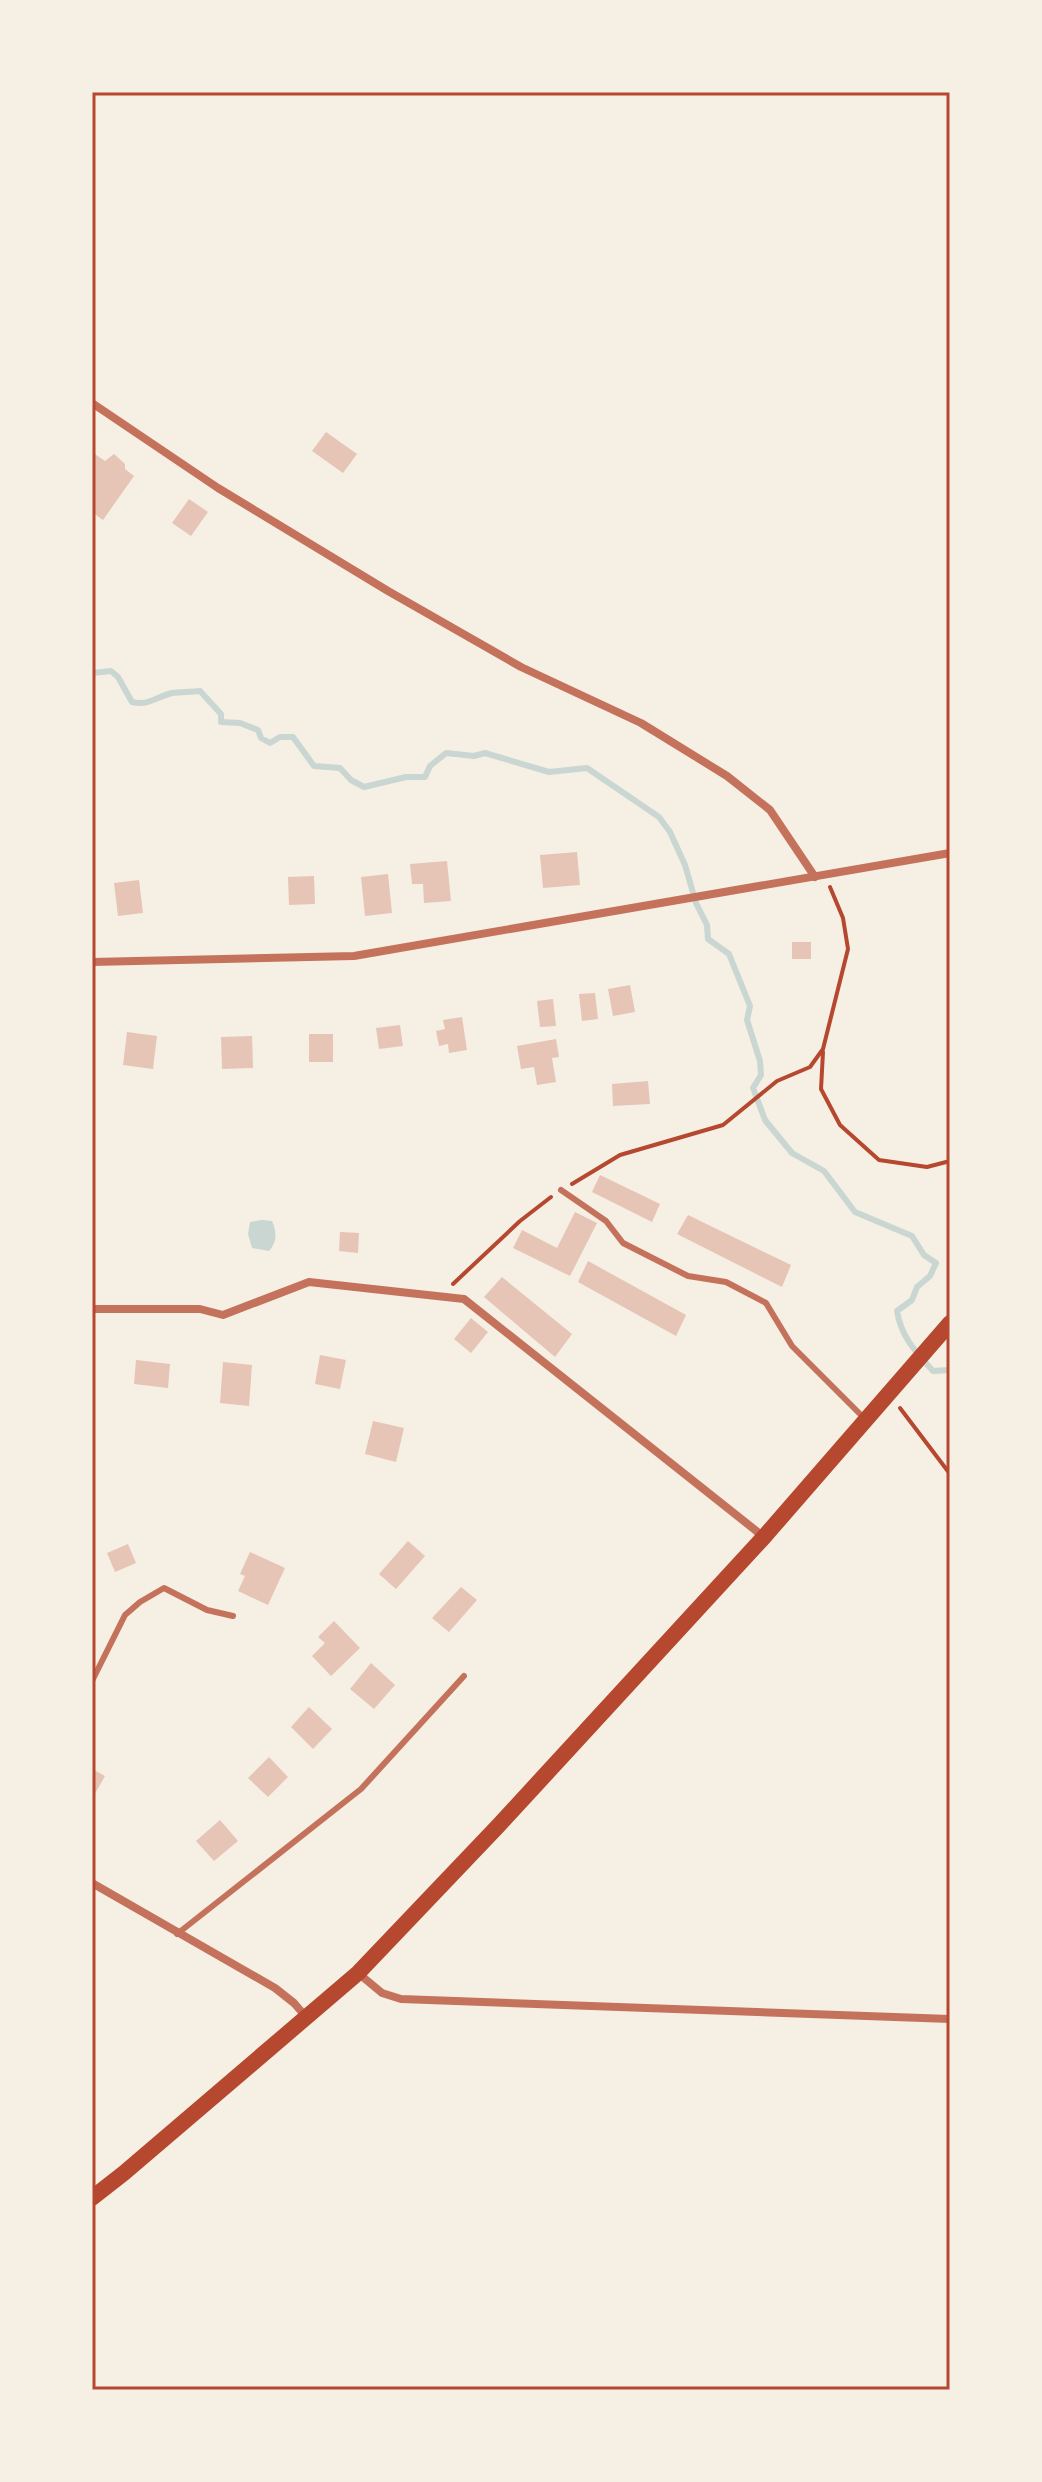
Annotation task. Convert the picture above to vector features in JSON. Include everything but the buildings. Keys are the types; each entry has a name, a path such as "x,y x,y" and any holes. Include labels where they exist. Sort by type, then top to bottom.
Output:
{"main road":[{"path":"92,2198 358,1973 764,1537 950,1323"}],"street":[{"path":"92,403 218,488 388,591 521,667 641,723 727,776 770,810 815,877"},
{"path":"92,962 354,956 950,853"},
{"path":"92,1309 200,1309 223,1315 309,1282 464,1299 764,1537"},
{"path":"92,1883 275,1988 307,2018"},
{"path":"358,1973 382,1993 401,1999 950,2019"}],"lane":[{"path":"561,1190 606,1221 623,1243 688,1276 726,1282 766,1303 792,1346 866,1420"},
{"path":"92,1681 125,1615 164,1588 207,1610 233,1616"},
{"path":"177,1934 361,1789 464,1676"}],"path":[{"path":"826,875 843,918 848,949 823,1049 821,1089 840,1125 879,1160 927,1167 950,1161"},
{"path":"439,1296 520,1221 561,1190 620,1155 723,1125 777,1081 810,1067 823,1049"},
{"path":"889,1394 950,1474"}],"shaded area":[{"path":"272,1221 275,1229 275,1241 269,1251 252,1248 248,1234 250,1222"}],"waterway":[{"path":"92,673 111,671 118,677 132,702 143,703 172,693 200,691 221,714 221,722 240,723 258,730 261,738 270,743 280,737 293,737 314,766 340,768 351,780 364,787 406,777 425,777 430,766 446,753 474,756 485,753 549,772 587,768 659,817 670,832 685,865 696,903 707,925 708,939 729,954 750,1006 747,1020 760,1061 761,1075 753,1088 765,1120 792,1153 824,1171 855,1212 912,1236 924,1255 936,1263 930,1276 917,1287 912,1300 897,1311 915,1351 933,1371 950,1370"}]}
